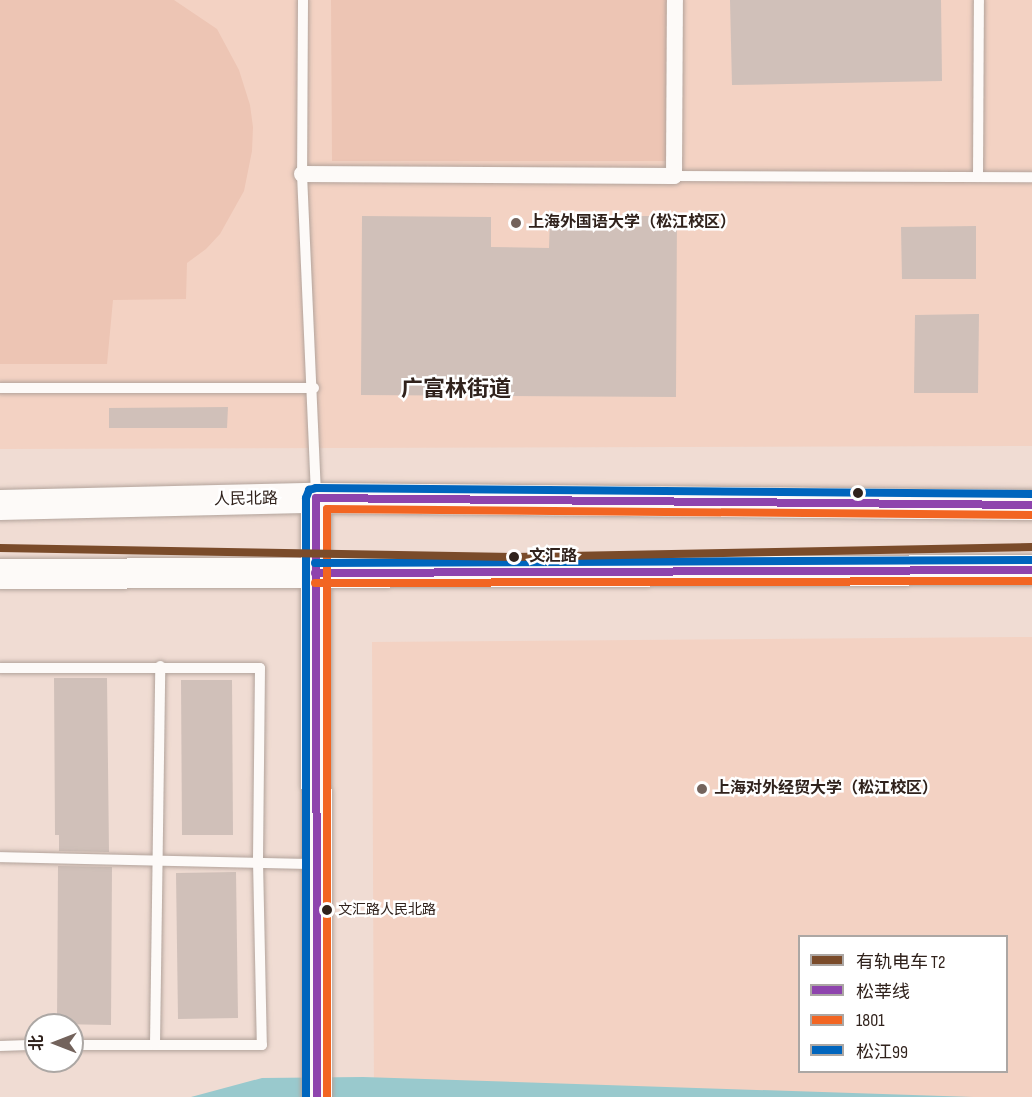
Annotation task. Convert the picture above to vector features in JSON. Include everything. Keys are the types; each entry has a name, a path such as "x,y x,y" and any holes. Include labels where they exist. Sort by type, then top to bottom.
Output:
{"main road":[{"name":"人民北路","path":"0,505 316,498 1032,505"},
{"path":"316,498 317,1097"},
{"path":"0,574 1032,570"}],"street":[{"path":"302,174 674,176 675,0"}],"lane":[{"path":"303,0 302,174 314,388 316,498"},
{"path":"978,177 979,0"},
{"path":"674,176 1032,177"},
{"path":"0,388 314,388"},
{"path":"154,1045 160,666"},
{"path":"0,668 160,666 260,668 258,861 262,1045 84,1045"},
{"path":"0,857 316,864"},
{"path":"0,1046 24,1045"}],"shaded area":[{"name":"上海外国语大学（松江校区）","path":"0,0 1032,0 1032,446 0,449"},
{"path":"0,0 174,0 217,29 239,70 250,105 253,127 252,151 244,191 220,234 206,249 187,263 186,299 113,300 107,364 0,364"},
{"path":"331,0 669,0 668,161 332,161"},
{"name":"上海对外经贸大学（松江校区）","path":"1032,637 1032,1097 374,1097 372,642"}],"water":[{"path":"363,1077 973,1097 191,1097 262,1078"}],"building":[{"path":"730,0 941,0 942,81 732,85"},
{"path":"362,216 491,217 491,247 549,248 550,216 677,216 676,397 361,395"},
{"path":"976,226 976,279 902,279 901,227"},
{"path":"979,314 978,393 914,393 915,315"},
{"path":"228,407 227,428 109,428 109,408"},
{"path":"54,678 107,678 109,852 59,851 59,835 55,835"},
{"path":"181,680 232,680 233,835 182,835"},
{"path":"58,866 112,867 111,1025 84,1024 84,1013 57,1013"},
{"path":"236,872 238,1018 178,1019 176,873"}],"tram line":[{"name":"T2","path":"0,548 516,557 1032,547"}],"transit line":[{"name":"松江99","path":"306,1097 306,498 309,490 316,488 1032,494"},
{"name":"松莘线","path":"317,1097 316,498 1032,505"},
{"name":"1801","path":"327,1097 327,509 1032,515"},
{"name":"松江99","path":"315,563 1032,560"},
{"name":"松莘线","path":"315,573 1032,570"},
{"name":"1801","path":"315,583 1032,581"}],"place":[{"name":"上海外国语大学（松江校区）","path":"516,223"},
{"name":"文汇路","path":"514,557"},
{"name":"上海对外经贸大学（松江校区）","path":"702,789"},
{"name":"文汇路人民北路","path":"327,910"}],"district":[{"name":"广富林街道","path":"456,390"}]}
